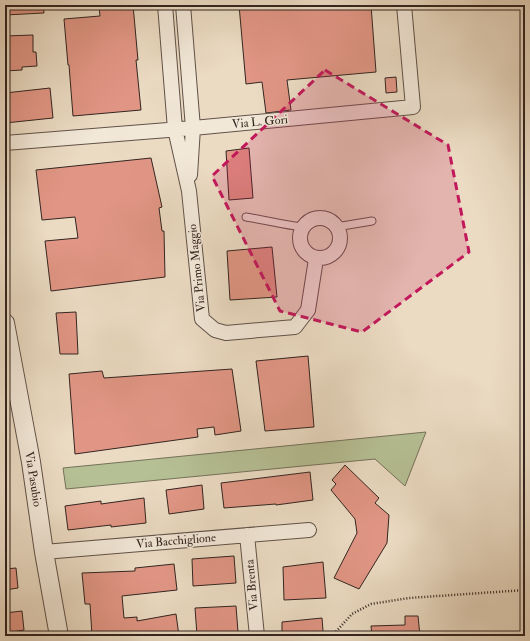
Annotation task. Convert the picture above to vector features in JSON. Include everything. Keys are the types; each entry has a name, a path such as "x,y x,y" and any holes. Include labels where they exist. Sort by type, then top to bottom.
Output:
{"street":[{"name":"Via Primo Maggio","path":"165,5 175,130 189,191 202,319 215,330 226,333 295,327 308,310 316,259"},
{"name":"Via Primo Maggio","path":"183,5 193,128 189,191"},
{"name":"Via L. Gori","path":"5,143 175,130 413,107 404,5"},
{"path":"319,218 332,222 336,226 340,236 339,245 334,253 326,258 316,259 308,256 302,250 299,243 299,235 302,227 307,222 319,218"},
{"name":"Via Pasubio","path":"5,323 31,462 44,552 59,636"},
{"name":"Via Bacchiglione","path":"44,552 309,530"},
{"name":"Via Brenta","path":"247,535 257,636"}],"lane":[{"path":"246,217 302,227"},
{"path":"336,226 372,221"}],"path":[{"path":"332,636 352,614 371,604 409,598 525,590"}],"highlighted area":[{"path":"325,70 448,145 469,252 362,332 280,311 212,176"}],"green space":[{"path":"426,432 405,486 375,459 66,489 63,468"}],"building":[{"path":"5,5 43,5 44,13 5,15"},
{"path":"133,5 141,110 73,116 64,19 100,16 99,6"},
{"path":"239,5 371,5 376,72 287,80 291,110 266,113 262,82 246,84"},
{"path":"33,35 33,52 36,52 37,66 22,67 22,70 5,71 5,36"},
{"path":"396,77 397,92 386,93 385,78"},
{"path":"50,88 53,118 5,123 5,93"},
{"path":"249,148 253,198 229,200 226,151"},
{"path":"151,158 162,207 159,208 162,231 164,231 165,277 51,291 45,241 78,238 75,217 42,220 36,170"},
{"path":"272,247 277,297 230,300 227,251"},
{"path":"76,312 78,354 60,354 56,313"},
{"path":"308,356 314,427 265,431 256,361"},
{"path":"232,369 241,431 215,435 214,427 197,429 198,437 75,454 69,374 102,371 104,378"},
{"path":"345,465 379,498 375,503 389,515 387,543 359,589 334,578 357,533 355,519 331,490 336,484 332,480"},
{"path":"310,472 313,500 276,505 224,508 221,483"},
{"path":"202,485 204,509 169,514 166,490"},
{"path":"144,498 146,523 68,530 65,506 101,501 101,504"},
{"path":"234,556 236,583 193,586 192,559"},
{"path":"323,562 326,598 284,600 283,567"},
{"path":"174,564 177,590 122,596 124,618 137,617 137,621 176,614 179,636 92,636 90,604 85,604 82,573 135,571 135,568"},
{"path":"16,568 18,588 5,590 5,569"},
{"path":"236,606 238,632 197,635 195,608"},
{"path":"22,611 24,630 5,633 5,613"},
{"path":"405,616 418,616 420,636 372,636 371,626 405,625"},
{"path":"322,618 323,631 318,636 282,636 282,622"}]}
